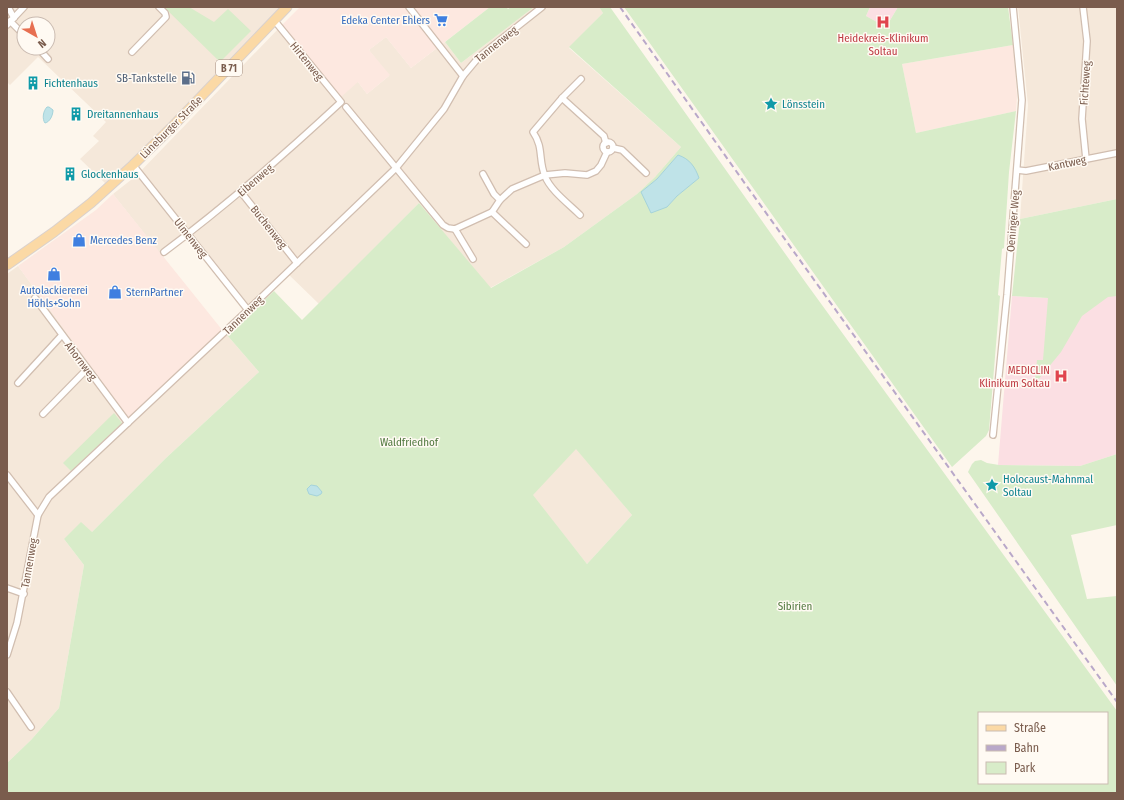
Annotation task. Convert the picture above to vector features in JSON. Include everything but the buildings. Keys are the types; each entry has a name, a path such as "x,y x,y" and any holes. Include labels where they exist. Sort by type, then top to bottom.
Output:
{"main road":[{"name":"Lüneburger Straße","path":"7,265 91,204 175,124 287,7"}],"street":[{"path":"8,7 10,21"},
{"path":"10,21 24,7"},
{"path":"132,52 166,17 165,13 160,7"},
{"path":"409,7 463,76"},
{"name":"Tannenweg","path":"7,655 16,629 24,594 38,515 49,497 248,310 396,168 444,109 463,76 472,64 542,7"},
{"name":"Oeninger Weg","path":"993,435 1022,100 1013,7"},
{"name":"Fichteweg","path":"1083,7 1087,41 1082,119 1086,159"},
{"name":"Hirtenweg","path":"274,20 340,102"},
{"path":"45,56 48,59"},
{"path":"580,215 548,184 544,176 541,162 539,140 532,132 581,79"},
{"path":"562,98 604,136 606,142 603,148 607,152"},
{"name":"Eibenweg","path":"164,252 241,192 297,143 340,102"},
{"path":"346,107 443,225 448,228 455,229 492,212 500,200 512,189 544,176 565,173 587,175 596,171 602,165 607,152 613,148"},
{"path":"606,142 612,144 613,148 622,150 646,173"},
{"name":"Kantweg","path":"1017,170 1026,171 1117,153"},
{"name":"Ulmenweg","path":"133,165 248,310"},
{"path":"483,174 494,194 500,200"},
{"name":"Buchenweg","path":"241,192 297,263"},
{"path":"492,212 526,244"},
{"path":"455,229 473,259"},
{"name":"Ahornweg","path":"35,298 128,423"},
{"path":"18,383 62,335"},
{"path":"43,414 87,369"},
{"path":"7,475 38,515"},
{"path":"7,588 24,594"},
{"path":"7,692 31,727"}],"shaded area":[{"path":"7,7 282,7 174,118 106,184 80,159 99,141 93,136 106,122 38,57 10,85 7,82"},
{"path":"300,7 490,7 411,68 386,37 369,50 390,75 367,94 358,82 340,98 281,26"},
{"path":"534,7 599,7 603,13 569,48 681,147 655,177 637,194 564,247 490,288 419,203 319,304 284,270 249,305 193,234 163,257 113,194 136,176 281,26 358,82 367,94 389,76 369,50 386,37 411,68 445,42 461,63"},
{"name":"Heidekreis-Klinikum Soltau","path":"870,7 898,7 886,27 866,16"},
{"path":"1018,7 1117,7 1117,199 1020,219 1028,105"},
{"path":"1013,45 1017,96 1016,111 916,133 902,64"},
{"path":"113,194 223,331 129,419 18,266 96,210"},
{"path":"18,266 132,422 227,335 259,372 166,458 91,533 64,539 84,565 59,708 31,740 7,763 7,274"},
{"name":"MEDICLIN Klinikum Soltau","path":"1117,287 1117,454 1080,466 998,465 1012,296 1048,298"},
{"path":"576,448 632,515 587,564 532,495"}],"green space":[{"path":"164,7 189,7 214,22 228,9 251,31 220,62"},
{"path":"490,7 506,7 508,9 511,7 534,7 461,63 445,42"},
{"name":"Sibirien","path":"599,7 610,7 806,283 1117,711 1117,793 7,793 7,763 31,740 59,708 84,565 64,539 81,522 92,532 166,458 259,372 227,335 274,291 302,320 419,203 491,288 564,247 637,194 655,177 681,147 569,47 603,13","holes":["678,155 699,178 677,196 667,207 641,192 657,179","576,449 632,515 587,564 533,495"]},
{"path":"624,7 870,7 866,16 886,27 898,7 1008,7 1013,45 902,64 916,133 1016,111 1009,172 1004,248 1002,249 998,295 1000,296 989,430 986,436 952,467"},
{"path":"1117,199 1117,296 1108,297 1082,316 1061,352 1038,380 1035,379 1037,360 1043,360 1048,298 1012,296 1020,219"},
{"path":"114,413 122,423 71,471 63,463"},
{"path":"1117,454 1117,525 1071,535 1087,599 1117,596 1117,686 968,472 975,461 981,460 987,463 999,465 1080,466"}],"water":[{"path":"47,107 53,110 53,112 50,120 45,123 43,115"},
{"path":"678,155 692,164 699,178 677,196 667,207 651,213 641,192 657,179"},
{"path":"311,485 317,486 322,492 321,494 317,496 309,494 307,489"}],"railway":[{"path":"620,7 1117,702"}],"place":[{"name":"Edeka Center Ehlers","path":"441,20"},
{"name":"Heidekreis-Klinikum Soltau","path":"883,22"},
{"name":"SB-Tankstelle","path":"188,78"},
{"name":"Fichtenhaus","path":"33,83"},
{"name":"Lönsstein","path":"771,104"},
{"name":"Dreitannenhaus","path":"76,114"},
{"name":"Glockenhaus","path":"70,174"},
{"name":"Mercedes Benz","path":"79,240"},
{"name":"Autolackiererei Höhls+Sohn","path":"54,274"},
{"name":"SternPartner","path":"115,292"},
{"name":"MEDICLIN Klinikum Soltau","path":"1061,376"},
{"name":"Holocaust-Mahnmal Soltau","path":"992,485"}],"park label":[{"name":"Waldfriedhof","path":"409,442"}]}
